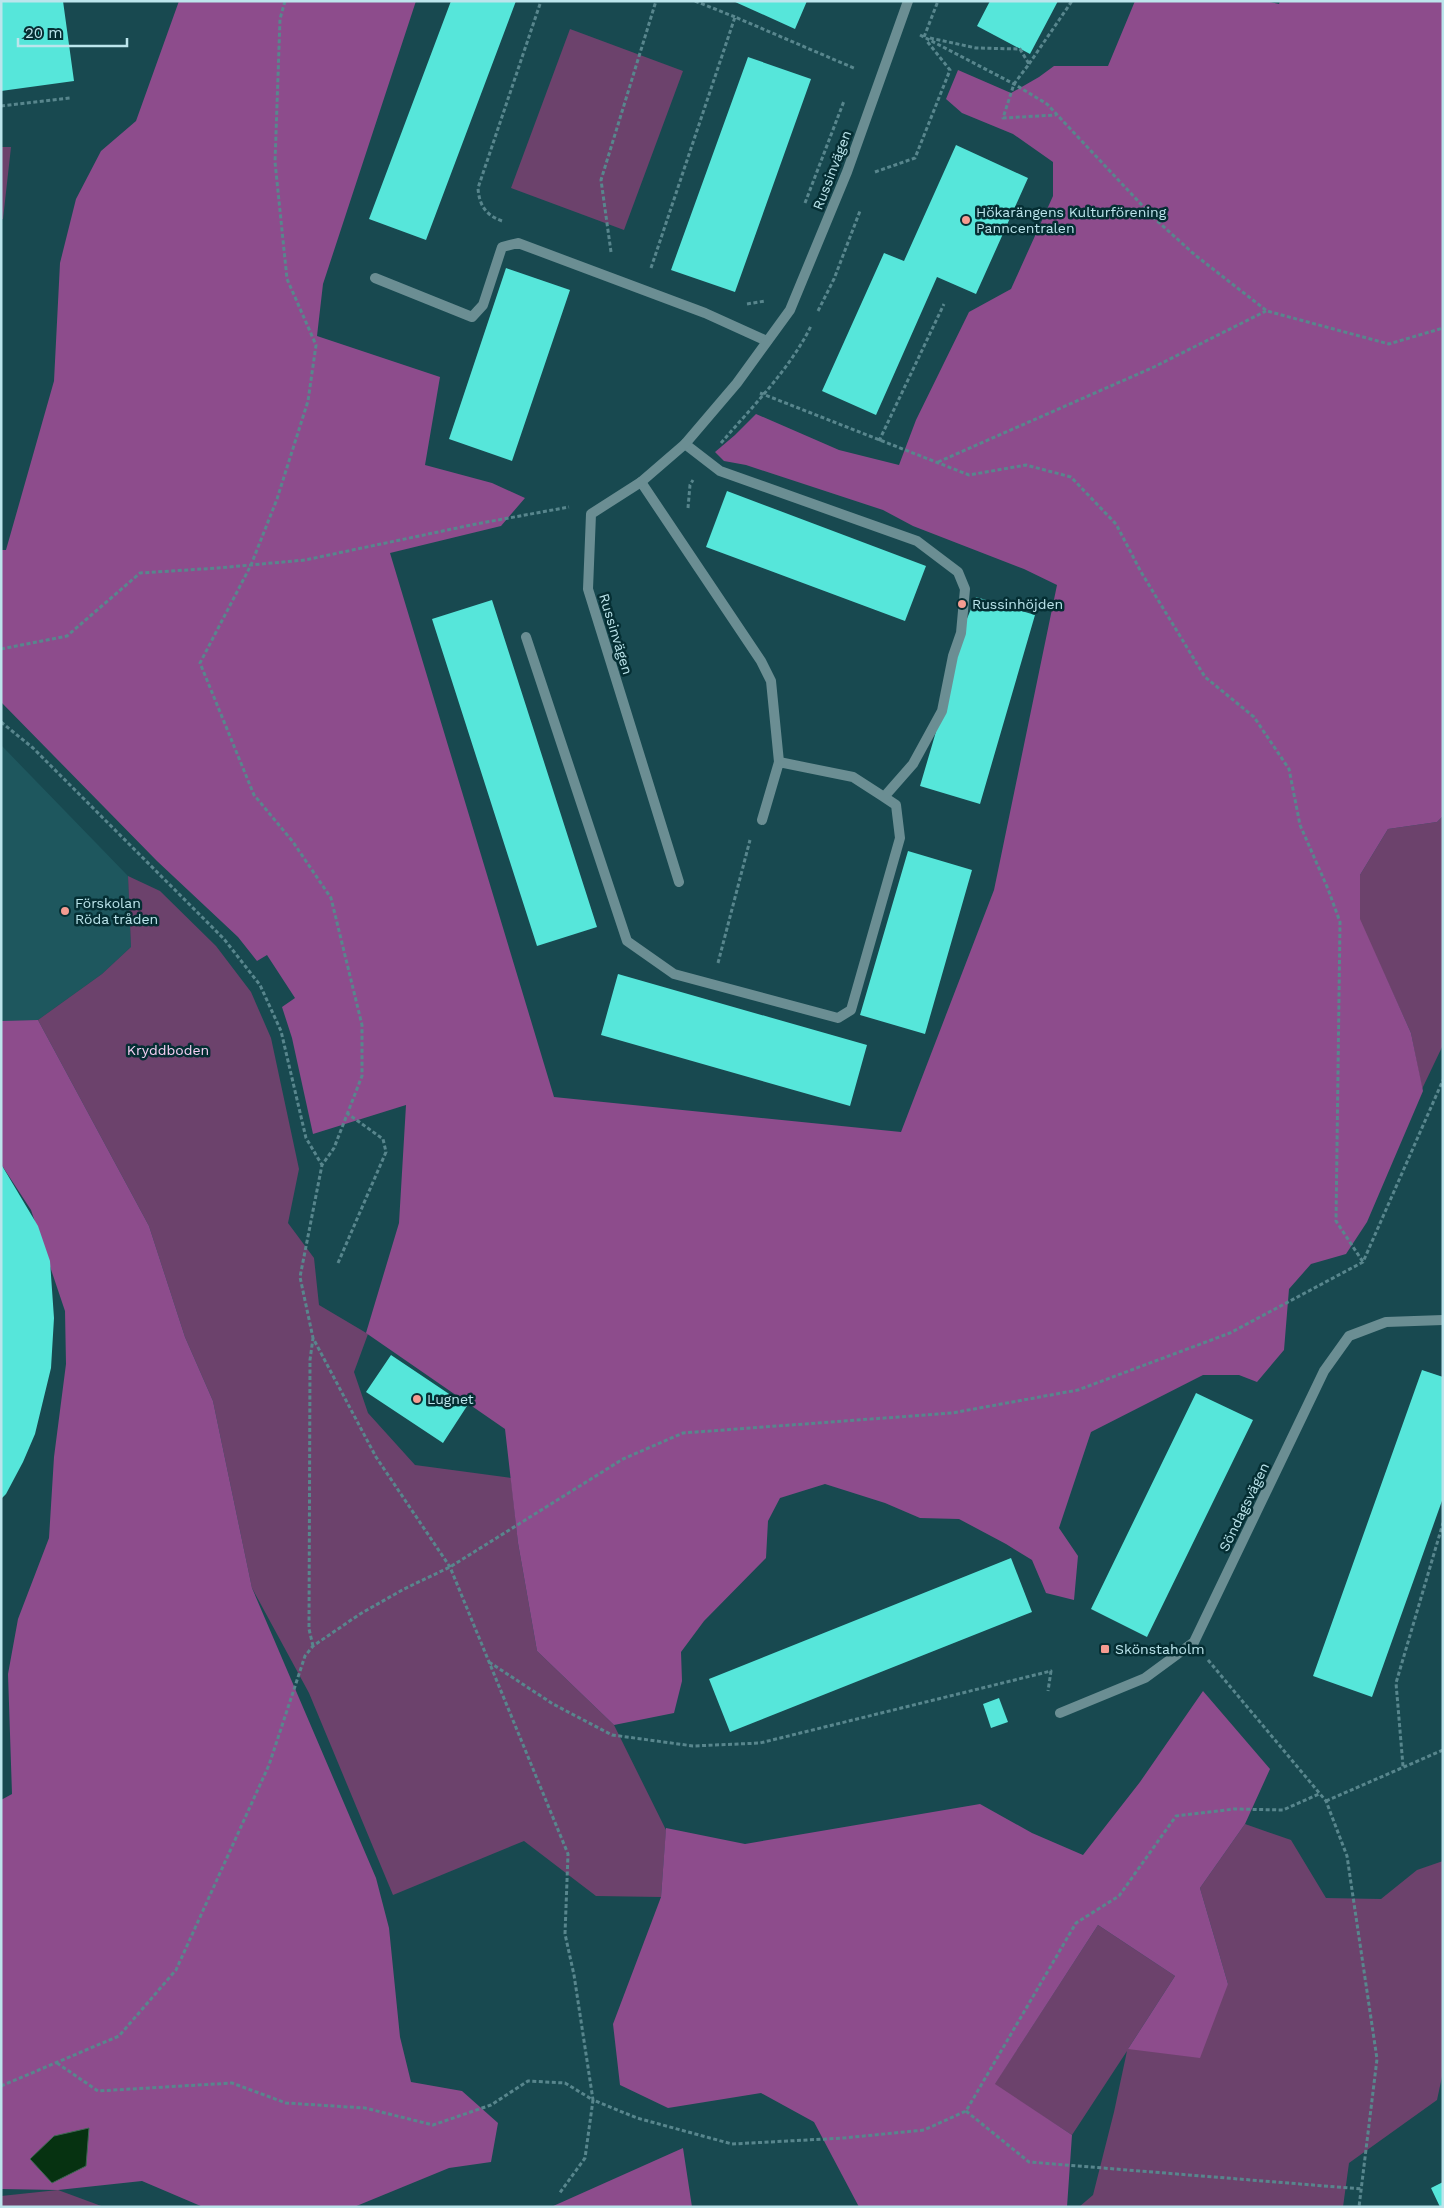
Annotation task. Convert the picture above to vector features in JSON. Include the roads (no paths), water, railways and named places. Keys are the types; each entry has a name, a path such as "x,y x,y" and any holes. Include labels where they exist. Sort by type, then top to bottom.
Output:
{"street":[{"name":"Russinvägen","path":"679,882 588,590 591,514 641,482 685,444 737,383 790,310 847,172 908,1"},
{"path":"375,278 472,317 484,305 502,247 518,243 705,313 767,342"},
{"path":"685,444 720,471 917,541 958,572 965,590 961,633 953,656 942,711 913,764 884,797"},
{"path":"641,482 761,661 771,681 779,762 762,820"},
{"path":"526,638 627,941 674,974 838,1018 851,1010 900,838 896,805 853,777 779,762"},
{"name":"Söndagsvägen","path":"1060,1712 1145,1678 1194,1642 1324,1371 1349,1336 1386,1322 1443,1320"}],"place":[{"name":"Hökarängens Kulturförening Panncentralen","path":"966,220"},
{"name":"Russinhöjden","path":"962,604"},
{"name":"Förskolan Röda tråden","path":"65,911"},
{"name":"Lugnet","path":"417,1399"},
{"name":"Skönstaholm","path":"1105,1649"}],"park label":[{"name":"Kryddboden","path":"168,1050"}]}
